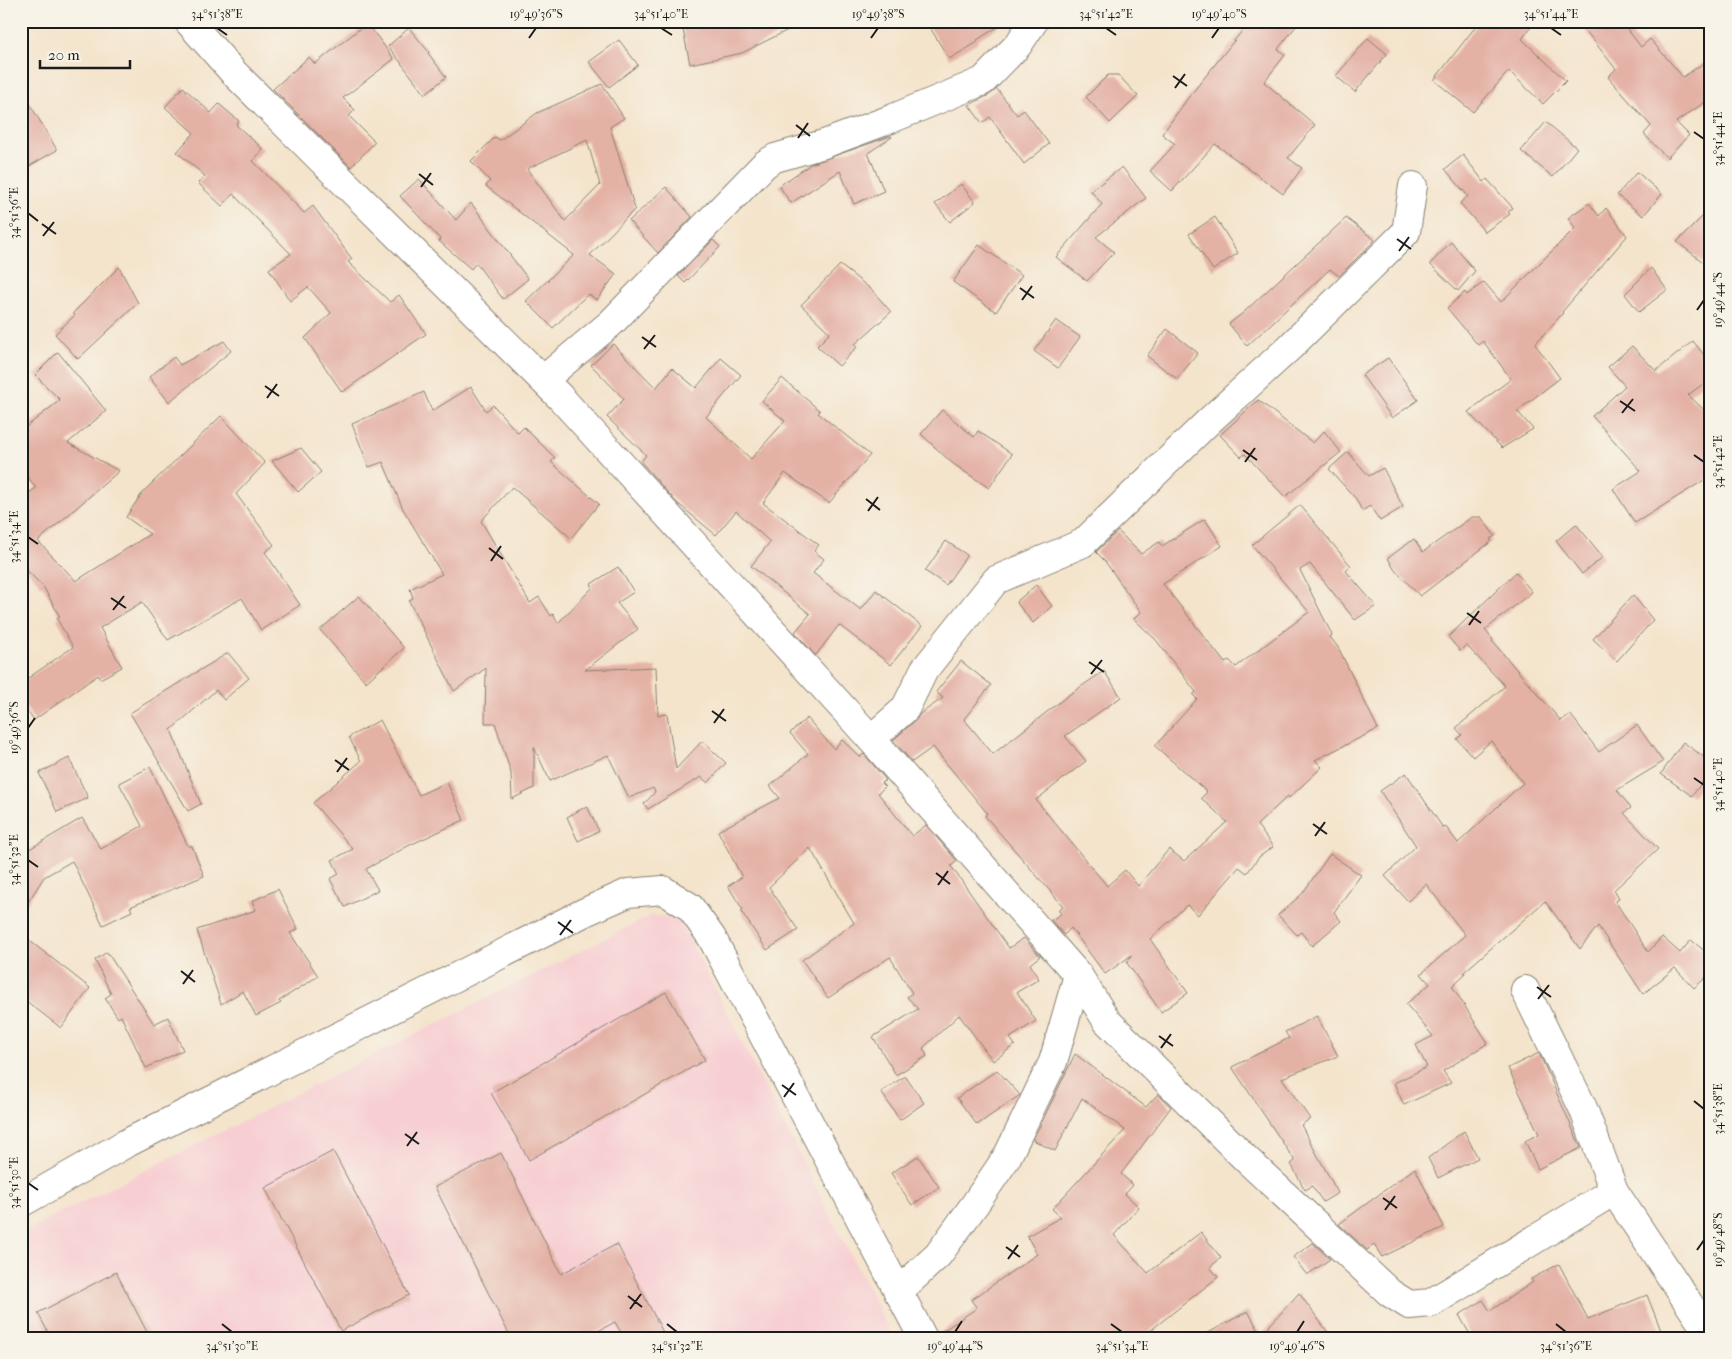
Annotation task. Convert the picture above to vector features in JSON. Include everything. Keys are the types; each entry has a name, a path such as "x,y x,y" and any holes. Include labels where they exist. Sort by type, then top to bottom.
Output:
{"street":[{"path":"188,21 234,73 543,380 871,739 1078,976 1107,1021 1246,1159 1390,1293 1409,1305 1431,1303 1614,1191"},
{"path":"543,380 610,323 765,164 776,158 824,144 883,122 983,82 1018,44 1034,21"},
{"path":"871,739 905,709 924,670 996,580 1083,543 1209,421 1290,346 1406,232 1413,186"},
{"path":"21,1203 125,1144 585,912 628,893 663,890 690,907 712,938 923,1338"},
{"path":"898,1292 938,1255 1007,1157 1053,1062 1078,976"},
{"path":"1525,990 1583,1108 1614,1191 1711,1337"}],"shaded area":[{"path":"652,915 679,919 893,1338 21,1338 21,1237 35,1226"}],"building":[{"path":"725,21 806,21 742,53 690,64 683,30"},
{"path":"926,21 1007,21 977,40 978,42 949,59"},
{"path":"1250,21 1300,21 1278,49 1285,55 1264,82 1315,125 1288,158 1302,168 1283,194 1215,144 1172,191 1150,171 1175,144 1162,134 1188,98"},
{"path":"1480,21 1535,21 1522,39 1566,81 1543,104 1509,71 1473,112 1434,80"},
{"path":"1578,21 1621,21 1641,47 1650,39 1683,77 1711,58 1711,98 1676,122 1689,135 1667,158 1644,134 1651,126 1608,77 1616,69"},
{"path":"367,23 394,59 343,98 355,110 349,116 375,142 351,167 273,89 309,57 315,64"},
{"path":"409,28 446,77 425,94 388,46"},
{"path":"1368,38 1387,54 1355,92 1336,76"},
{"path":"619,40 638,65 609,87 589,62"},
{"path":"1108,75 1118,75 1138,96 1110,123 1086,97"},
{"path":"602,84 624,118 610,127 635,209 590,255 616,274 597,300 588,294 553,328 526,301 574,255 486,186 490,181 471,161 495,137 500,140 537,113","holes":["587,140 600,185 565,221 527,169"]},
{"path":"183,87 211,113 219,104 239,121 236,125 263,149 253,161 304,213 313,206 352,259 348,262 390,302 399,295 426,334 342,392 305,338 331,313 308,287 290,301 269,269 291,254 233,194 222,206 198,183 205,176 177,152 194,133 165,107"},
{"path":"21,89 57,150 21,171"},
{"path":"997,89 1017,115 1024,110 1049,144 1024,164 990,117 982,123 969,105"},
{"path":"1546,122 1577,148 1553,177 1521,151"},
{"path":"891,136 868,153 884,191 854,204 840,171 791,203 779,186 811,164"},
{"path":"1463,155 1484,182 1487,179 1513,208 1508,212 1510,214 1485,232 1460,203 1468,196 1445,169"},
{"path":"1122,167 1146,198 1096,237 1114,252 1087,281 1056,257 1102,204 1091,191"},
{"path":"1637,172 1662,194 1643,216 1617,195"},
{"path":"419,179 456,220 471,203 528,279 503,299 476,263 471,269 439,241 440,239 400,196"},
{"path":"961,184 975,202 950,222 935,204"},
{"path":"666,187 692,217 658,253 629,221"},
{"path":"1589,203 1599,216 1606,208 1627,236 1535,344 1560,378 1517,411 1533,429 1502,448 1468,412 1511,379 1483,341 1478,345 1447,308 1465,292 1467,295 1484,282 1501,302 1575,228 1568,218"},
{"path":"1711,208 1711,268 1677,242"},
{"path":"1215,217 1238,253 1213,270 1189,234"},
{"path":"1346,218 1375,240 1339,276 1330,269 1247,346 1229,324"},
{"path":"713,240 720,247 685,283 678,276"},
{"path":"1451,242 1475,271 1458,291 1430,264"},
{"path":"979,245 1022,275 996,312 953,282"},
{"path":"840,265 872,290 891,312 854,345 857,347 839,366 817,346 830,333 801,305"},
{"path":"119,267 138,303 78,359 55,334"},
{"path":"1651,268 1667,290 1639,312 1625,294"},
{"path":"1056,320 1080,337 1058,368 1034,351"},
{"path":"1167,329 1198,353 1177,379 1147,356"},
{"path":"224,341 231,351 169,402 149,377 174,357 180,365"},
{"path":"1693,341 1711,364 1711,378 1688,395 1711,416 1711,476 1635,523 1613,489 1641,471 1592,416 1625,386 1608,367 1632,346 1656,371"},
{"path":"613,344 656,388 672,368 696,388 721,358 741,375 706,417 751,459 785,421 762,401 782,378 820,411 818,413 870,455 829,503 785,473 763,503 819,545 814,551 824,559 813,573 861,610 876,590 922,626 891,665 839,625 816,655 814,654 795,632 810,614 751,566 770,542 736,511 716,535 676,502 641,462 646,455 607,417 624,399 591,365"},
{"path":"58,352 106,411 68,443 119,471 38,541 76,581 150,534 126,517 143,492 221,416 265,463 236,494 274,545 265,552 300,605 261,630 242,598 168,640 142,602 100,628 122,667 100,679 98,675 34,720 21,701 21,683 73,647 57,619 60,617 44,588 21,564 21,498 36,488 21,468 21,431 60,400 35,375"},
{"path":"1388,358 1418,400 1392,418 1362,375"},
{"path":"471,387 486,411 493,405 518,433 524,427 555,458 551,462 599,504 571,538 512,487 481,521 530,603 539,597 551,616 553,614 558,623 593,587 591,584 618,567 634,592 617,603 638,629 585,670 656,667 658,715 667,714 676,769 702,741 726,763 708,783 701,777 648,809 644,804 655,792 653,788 629,798 608,755 550,781 534,747 534,788 512,799 511,773 495,723 485,723 486,668 454,691 409,601 413,598 410,589 442,574 403,509 383,462 369,467 352,424 424,392 432,411"},
{"path":"1258,400 1313,443 1324,431 1341,452 1285,497 1245,454 1241,457 1220,435"},
{"path":"942,410 974,437 978,431 1012,454 989,488 952,463 921,434"},
{"path":"301,448 321,472 298,492 272,461"},
{"path":"1348,452 1369,476 1383,468 1403,507 1380,521 1370,506 1362,511 1356,499 1329,469"},
{"path":"1300,505 1351,566 1346,571 1376,606 1355,620 1310,564 1300,570 1332,635 1330,637 1338,647 1378,729 1315,760 1322,767 1257,825 1273,847 1259,857 1247,873 1239,867 1198,915 1187,905 1150,939 1188,993 1161,1012 1127,963 1132,955 1105,974 1071,928 1064,935 1051,920 1061,914 1058,910 1063,906 985,816 987,813 933,747 912,762 893,740 915,721 920,714 943,698 936,692 961,661 991,685 964,719 993,754 1070,694 1104,671 1121,697 1065,736 1086,761 1036,800 1107,886 1125,870 1138,886 1169,849 1184,861 1227,822 1201,798 1207,792 1155,746 1197,699 1193,695 1196,692 1156,640 1134,619 1141,612 1104,560 1096,552 1118,531 1141,554 1159,542 1162,546 1205,519 1222,546 1163,584 1225,663 1229,660 1236,667 1309,612 1252,545"},
{"path":"1472,517 1481,517 1495,536 1490,539 1492,541 1420,596 1394,569 1388,558 1414,539 1423,552"},
{"path":"1576,524 1603,557 1582,574 1556,541"},
{"path":"946,541 967,555 946,585 925,571"},
{"path":"1516,572 1532,592 1485,630 1492,641 1561,721 1570,714 1599,752 1637,725 1663,762 1617,790 1631,808 1624,813 1658,849 1614,890 1619,899 1615,901 1648,952 1662,937 1680,953 1691,940 1711,956 1711,973 1694,988 1675,968 1643,994 1598,926 1580,949 1545,901 1464,972 1465,974 1452,986 1488,1043 1443,1071 1451,1083 1404,1105 1394,1083 1427,1067 1416,1045 1433,1036 1406,1004 1430,984 1421,974 1465,935 1426,884 1408,901 1385,876 1416,846 1380,791 1406,773 1443,828 1445,826 1458,843 1523,783 1491,741 1473,757 1457,739 1462,735 1456,728 1505,686 1466,645 1460,651 1448,637"},
{"path":"1036,585 1052,606 1033,623 1016,602"},
{"path":"1633,595 1653,620 1617,661 1593,639"},
{"path":"359,596 404,648 366,682 320,630"},
{"path":"228,653 249,678 224,700 216,690 171,730 201,804 188,811 130,713"},
{"path":"807,718 834,749 842,740 860,757 864,754 886,780 881,783 885,787 878,793 912,836 926,825 957,861 951,866 1009,948 1024,938 1040,956 1030,964 1039,979 1017,992 1036,1021 1010,1038 1015,1045 993,1061 959,1015 923,1048 927,1056 896,1075 873,1037 918,1009 907,997 912,993 890,957 828,998 802,960 854,923 810,848 769,887 798,930 767,950 741,911 743,910 728,886 742,877 718,831 780,798 770,786 808,754 790,733"},
{"path":"380,720 419,795 447,782 464,820 410,845 366,869 378,890 345,907 330,879 339,874 332,860 353,849 313,803 361,761 349,737"},
{"path":"1683,742 1711,762 1711,770 1692,796 1661,774"},
{"path":"69,758 88,798 57,812 39,773"},
{"path":"150,767 188,846 192,846 204,876 130,907 132,911 103,925 72,861 44,877 21,913 21,854 82,818 101,849 142,826 119,783"},
{"path":"587,806 599,831 578,841 567,817"},
{"path":"1330,854 1361,875 1334,912 1341,921 1312,946 1301,932 1297,935 1278,915 1302,894"},
{"path":"278,889 298,929 290,933 318,976 279,1001 281,1003 256,1016 243,991 221,1004 197,930 256,910 252,901"},
{"path":"21,934 90,988 61,1028 21,997"},
{"path":"107,952 154,1024 168,1017 183,1050 146,1068 121,1016 118,1018 105,998 111,994 95,960"},
{"path":"666,992 705,1060 529,1160 491,1093"},
{"path":"1317,1016 1338,1056 1282,1078 1310,1119 1301,1125 1338,1193 1323,1202 1312,1186 1305,1190 1291,1164 1295,1161 1232,1067 1289,1038 1285,1032"},
{"path":"1539,1053 1581,1148 1538,1169 1525,1141 1539,1134 1508,1068"},
{"path":"1075,1054 1146,1107 1158,1094 1171,1107 1121,1174 1133,1185 1125,1194 1139,1207 1114,1235 1148,1273 1201,1232 1221,1258 1210,1267 1218,1277 1141,1338 938,1338 938,1334 977,1308 971,1300 1037,1254 1027,1236 1061,1217 1052,1209 1125,1130 1082,1098 1055,1151 1033,1140"},
{"path":"997,1070 1020,1095 977,1125 957,1098"},
{"path":"905,1076 924,1103 900,1120 881,1092"},
{"path":"1464,1131 1478,1158 1438,1178 1428,1158"},
{"path":"333,1151 409,1295 341,1331 265,1188"},
{"path":"501,1153 561,1274 617,1244 666,1338 624,1338 615,1322 585,1338 511,1338 435,1187"},
{"path":"918,1156 939,1187 912,1205 891,1173"},
{"path":"1415,1168 1444,1227 1382,1257 1374,1245 1367,1250 1339,1224"},
{"path":"1313,1243 1330,1259 1307,1275 1293,1257"},
{"path":"1559,1264 1588,1319 1647,1295 1664,1338 1472,1338 1459,1315 1483,1300 1490,1311 1533,1282 1531,1279"},
{"path":"116,1272 150,1338 51,1338 38,1313"},
{"path":"1299,1293 1332,1338 1199,1338 1248,1311 1261,1335"}]}
